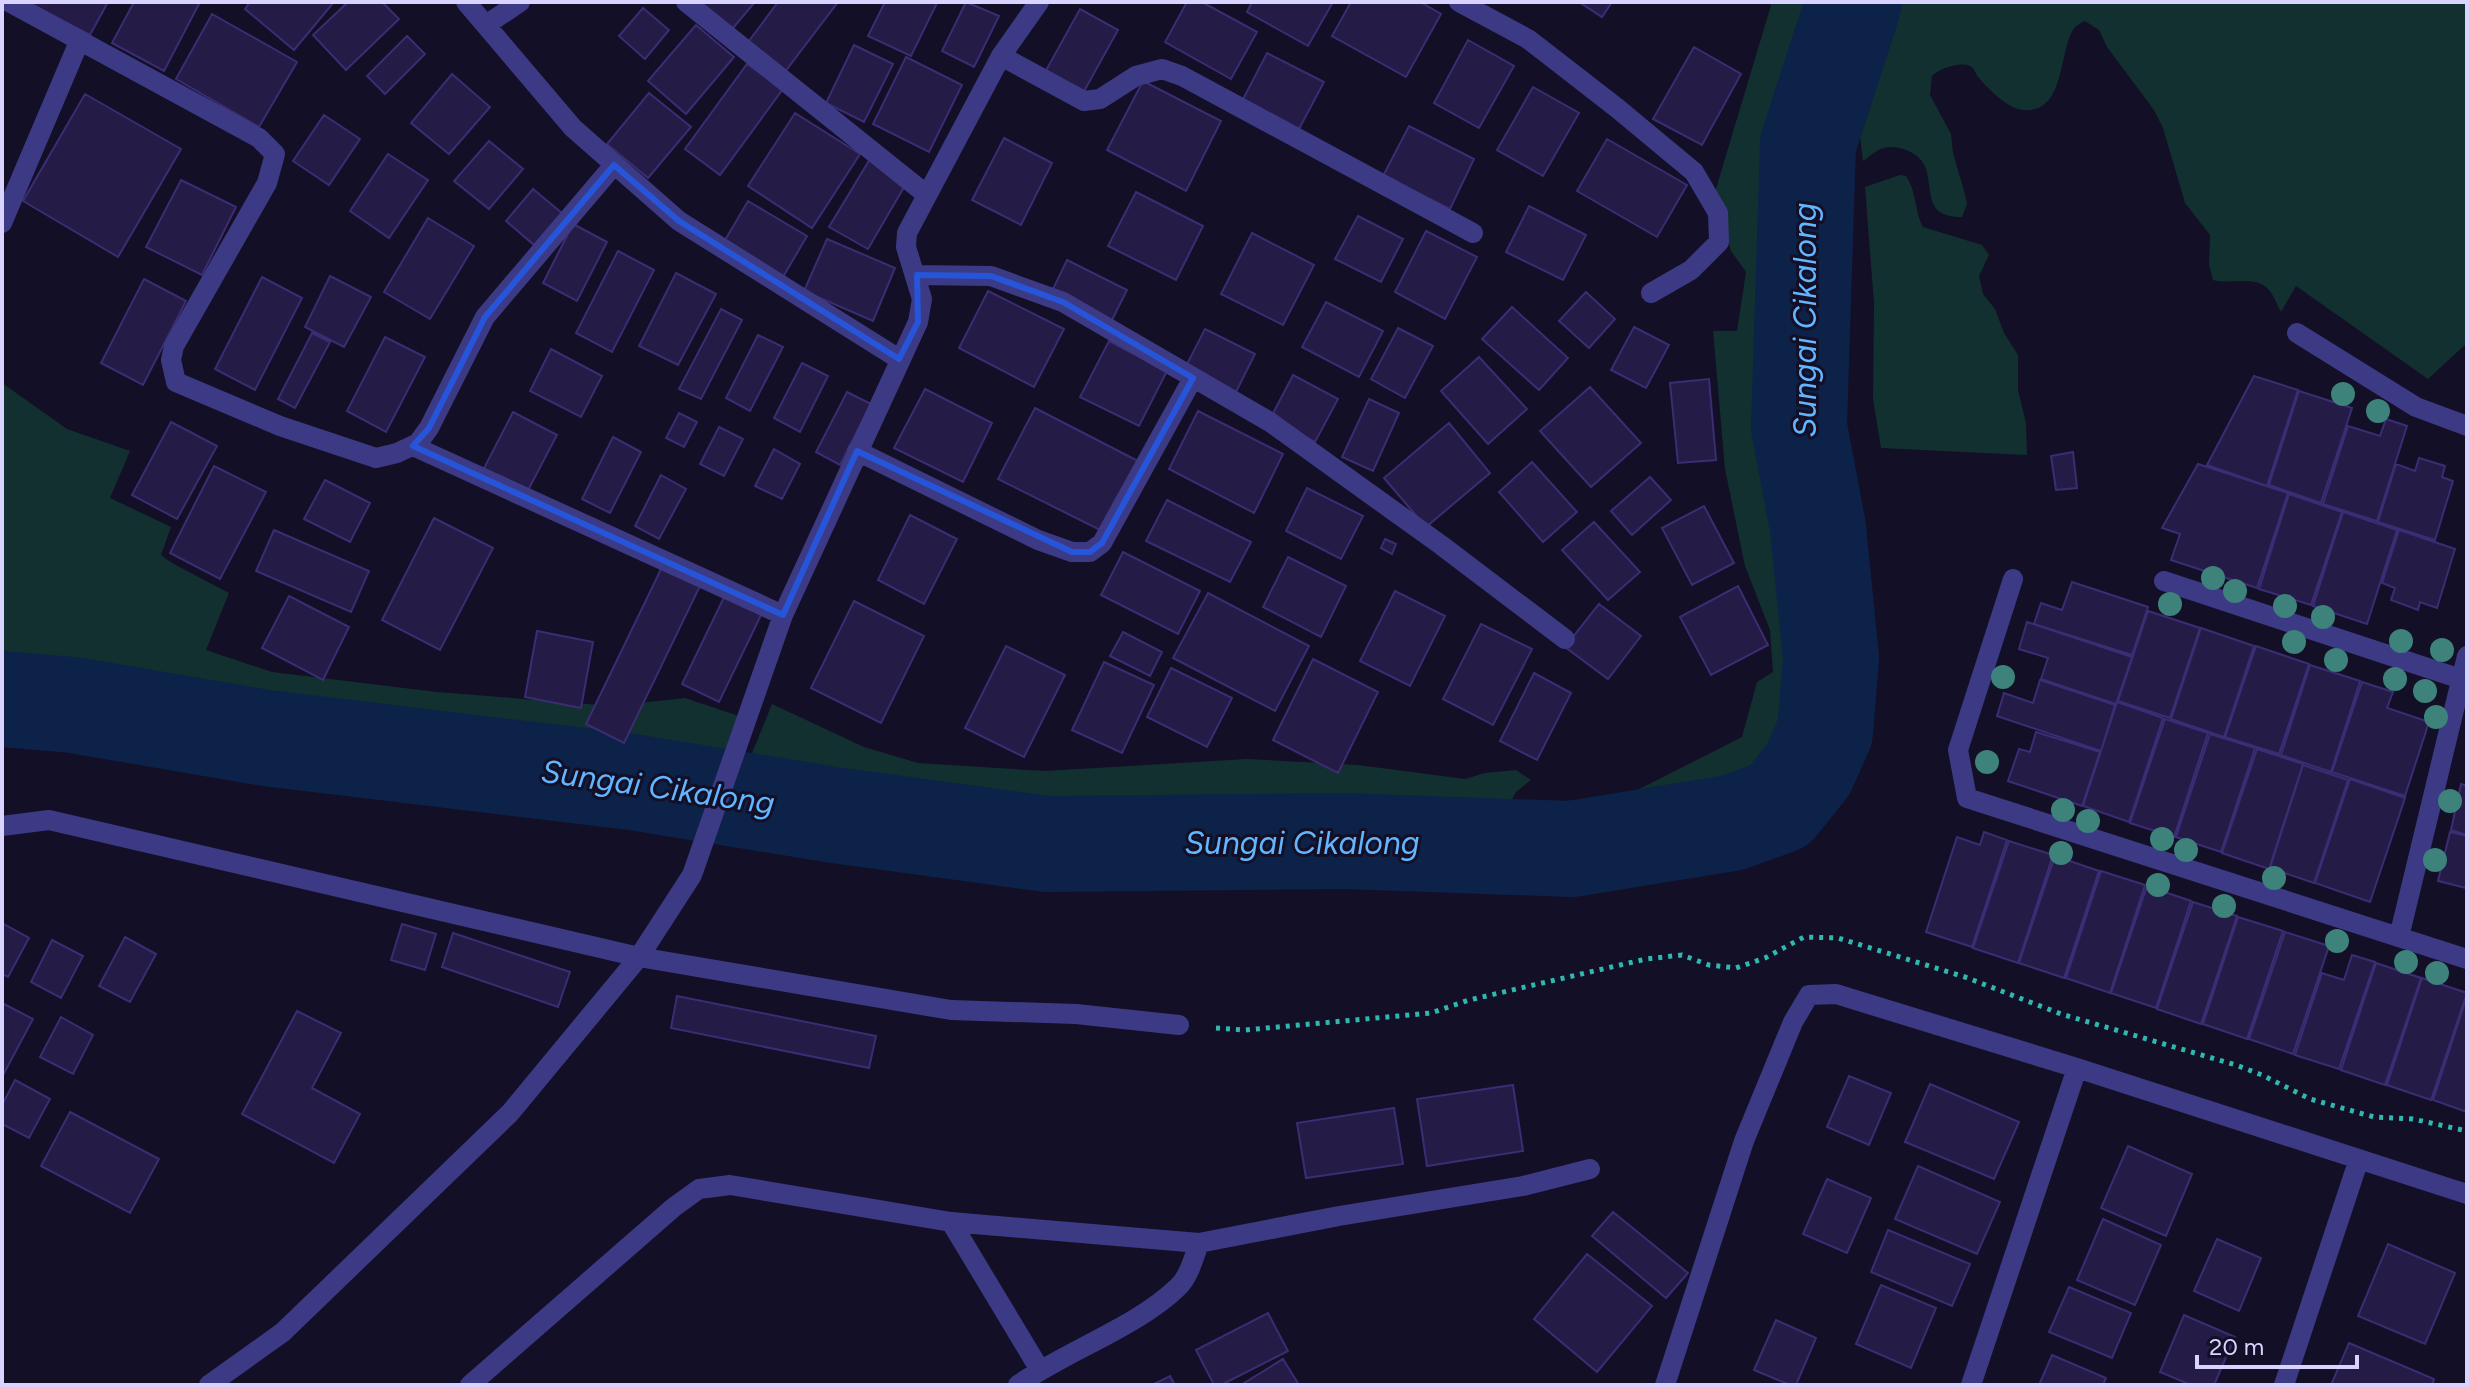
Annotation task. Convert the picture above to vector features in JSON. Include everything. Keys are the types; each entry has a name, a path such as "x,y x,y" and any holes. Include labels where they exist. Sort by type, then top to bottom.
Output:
{"street":[{"path":"9,2 259,138 275,154 267,183 174,346 171,360 176,382 280,426 376,458 413,446 422,439 485,317 614,165"},
{"path":"466,2 573,128 679,221 899,359"},
{"path":"486,25 520,2"},
{"path":"686,2 927,195"},
{"path":"209,1385 283,1332 510,1113 639,957 692,875 783,615 918,322 922,299 906,247 907,233 1001,56 1039,2"},
{"path":"1459,2 1528,39 1694,172 1718,213 1719,242 1691,270 1651,293"},
{"path":"2,223 79,42"},
{"path":"1001,56 1084,101 1100,99 1136,76 1162,69 1196,83 1473,233"},
{"path":"917,275 991,276 1063,302 1270,422 1565,639"},
{"path":"2297,333 2416,407 2467,426"},
{"path":"857,451 1038,540 1072,552 1090,552 1102,543 1193,378"},
{"path":"413,446 783,615"},
{"path":"2013,579 1958,750 1967,798 2467,959"},
{"path":"2164,581 2461,679"},
{"path":"2399,937 2467,656"},
{"path":"2,826 49,820 639,957 951,1010 1076,1014 1179,1025"},
{"path":"1665,1385 1744,1141 1793,1022 1809,995 1836,994 2467,1194"},
{"path":"1971,1385 2077,1068"},
{"path":"2284,1385 2359,1159"},
{"path":"470,1385 674,1207 699,1189 730,1185 951,1222 1199,1243 1523,1186 1590,1169"},
{"path":"951,1222 1040,1370"},
{"path":"1018,1385 1144,1312 1180,1286 1199,1243"}],"highlighted area":[{"path":"614,165 679,221 899,359 918,322 917,275 991,276 1063,302 1193,378 1102,543 1090,552 1072,552 857,451 783,615 413,446 429,428 485,317"}],"green space":[{"path":"1772,2 1820,2 1771,142 1767,429 1786,531 1796,635 1798,659 1794,723 1781,753 1759,779 1723,792 1592,813 1742,737 1757,682 1773,672 1770,630 1745,566 1725,469 1713,331 1737,331 1746,272 1731,251 1715,192"},
{"path":"1880,2 2467,2 2467,343 2428,379 2296,286 2281,312 2272,294 2263,285 2249,281 2213,280 2209,265 2210,235 2185,203 2163,128 2154,110 2107,47 2099,30 2085,21 2075,27 2070,37 2054,91 2047,102 2037,108 2017,109 2005,102 1968,65 1951,66 1932,76 1930,95 1951,134 1967,204 1962,217 1942,213 1933,202 1924,164 1915,155 1890,147 1879,150 1863,161 1855,96 1868,20"},
{"path":"1900,175 1906,176 1910,182 1923,227 1982,245 1989,255 1979,276 1983,294 1995,309 2004,333 2018,355 2018,390 2026,423 2027,455 1881,448 1873,399 1874,303 1865,187"},
{"path":"2,383 67,429 130,451 110,498 171,527 161,555 229,593 206,650 272,672 437,692 612,706 685,698 739,716 720,774 615,754 457,734 412,720 359,713 301,719 181,697 36,686 2,677"},
{"path":"772,704 864,747 918,763 1045,771 1247,759 1358,765 1465,779 1485,773 1516,770 1531,780 1516,792 1504,814 1344,809 1049,812 864,792 739,785"}],"building":[{"path":"27,2 108,2 90,35"},
{"path":"134,2 200,2 164,71 112,43"},
{"path":"250,2 334,2 294,50 245,9"},
{"path":"348,2 382,2 399,19 346,70 313,35"},
{"path":"691,2 755,2 728,34"},
{"path":"778,2 838,2 784,73 746,45"},
{"path":"885,2 937,3 911,56 868,36"},
{"path":"966,2 999,16 974,67 942,51"},
{"path":"1187,2 1202,2 1257,32 1231,79 1165,42"},
{"path":"1252,2 1333,2 1308,46 1247,12"},
{"path":"1351,2 1420,2 1441,14 1406,77 1332,36"},
{"path":"1579,2 1612,2 1602,17"},
{"path":"643,8 669,30 645,59 619,36"},
{"path":"1080,9 1118,30 1082,95 1044,74"},
{"path":"212,14 297,62 259,127 176,79"},
{"path":"696,25 734,57 686,114 648,81"},
{"path":"407,36 425,54 385,94 367,76"},
{"path":"1468,40 1514,66 1479,128 1434,103"},
{"path":"854,45 893,64 864,122 826,103"},
{"path":"1694,47 1741,74 1702,145 1653,119"},
{"path":"1267,53 1324,82 1299,129 1242,101"},
{"path":"906,57 962,85 929,152 873,124"},
{"path":"747,64 783,89 720,175 685,149"},
{"path":"452,74 490,107 449,154 411,123"},
{"path":"1143,81 1221,121 1186,191 1107,150"},
{"path":"1533,87 1579,113 1543,176 1497,150"},
{"path":"649,93 691,127 648,178 607,144"},
{"path":"85,94 181,149 118,257 23,201"},
{"path":"795,113 860,154 812,228 748,186"},
{"path":"324,115 360,139 329,185 293,161"},
{"path":"1409,126 1474,159 1450,209 1383,176"},
{"path":"1004,138 1052,163 1021,225 972,200"},
{"path":"1607,139 1687,185 1657,237 1577,191"},
{"path":"489,141 523,169 489,209 454,181"},
{"path":"388,154 428,180 389,238 350,211"},
{"path":"870,159 907,182 868,249 829,227"},
{"path":"181,180 236,207 202,275 146,247"},
{"path":"533,189 562,213 534,245 506,221"},
{"path":"1136,192 1203,226 1176,280 1108,246"},
{"path":"748,201 807,236 783,277 724,242"},
{"path":"1529,206 1586,235 1563,280 1506,252"},
{"path":"1358,216 1403,239 1381,282 1335,259"},
{"path":"428,218 474,246 430,319 384,292"},
{"path":"573,224 607,242 577,301 543,283"},
{"path":"1426,231 1477,257 1445,319 1395,292"},
{"path":"1252,233 1314,265 1283,325 1221,294"},
{"path":"827,239 895,268 873,321 804,291"},
{"path":"618,251 654,270 612,352 576,333"},
{"path":"1067,260 1127,290 1111,322 1052,291"},
{"path":"676,273 716,294 678,365 639,346"},
{"path":"330,276 371,297 344,347 305,327"},
{"path":"262,277 302,298 255,390 215,369"},
{"path":"144,279 186,301 143,385 101,363"},
{"path":"988,291 1064,329 1034,387 959,348"},
{"path":"1586,292 1615,319 1589,348 1559,321"},
{"path":"1326,302 1383,331 1359,377 1302,347"},
{"path":"1512,307 1568,358 1539,390 1482,339"},
{"path":"721,309 742,320 701,399 679,389"},
{"path":"1634,327 1669,345 1646,388 1611,370"},
{"path":"1398,328 1433,346 1405,398 1371,379"},
{"path":"1205,329 1255,354 1236,392 1186,366"},
{"path":"312,333 330,342 295,408 278,399"},
{"path":"758,335 783,347 750,411 726,398"},
{"path":"385,337 425,357 386,432 347,411"},
{"path":"1109,341 1167,371 1139,426 1080,397"},
{"path":"551,349 602,376 581,417 530,391"},
{"path":"1479,357 1527,409 1488,444 1441,391"},
{"path":"802,363 828,376 800,432 774,418"},
{"path":"1293,375 1338,399 1315,442 1270,419"},
{"path":"2254,376 2298,390 2267,486 2207,465"},
{"path":"1709,379 1716,460 1678,463 1670,383"},
{"path":"1590,387 1641,443 1591,487 1540,431"},
{"path":"925,389 992,423 963,482 894,448"},
{"path":"2299,391 2352,408 2321,503 2269,485"},
{"path":"847,392 871,404 840,465 816,452"},
{"path":"1369,399 1399,413 1373,471 1342,457"},
{"path":"1035,408 1138,461 1102,531 998,479"},
{"path":"1198,411 1283,454 1254,513 1169,469"},
{"path":"513,412 557,435 525,496 481,474"},
{"path":"679,413 697,422 684,447 666,438"},
{"path":"2386,419 2407,426 2377,521 2323,504 2348,426 2380,436"},
{"path":"171,422 217,446 177,519 132,495"},
{"path":"1449,423 1490,473 1426,527 1384,478"},
{"path":"719,427 743,439 724,476 700,464"},
{"path":"613,437 641,452 610,513 582,499"},
{"path":"774,449 800,464 782,499 755,486"},
{"path":"2073,452 2077,488 2056,490 2051,456"},
{"path":"2419,458 2445,466 2442,477 2453,481 2435,540 2378,522 2396,464 2415,471"},
{"path":"1532,462 1577,512 1543,542 1499,492"},
{"path":"2198,464 2288,493 2257,588 2171,560 2180,534 2162,528"},
{"path":"214,466 266,492 220,579 170,553"},
{"path":"661,475 686,489 659,539 635,526"},
{"path":"1650,477 1671,500 1632,535 1611,511"},
{"path":"325,480 370,503 350,542 304,519"},
{"path":"1307,488 1363,516 1341,559 1286,531"},
{"path":"2289,494 2342,512 2311,605 2259,589"},
{"path":"1167,500 1251,542 1230,582 1146,541"},
{"path":"1704,506 1734,563 1692,585 1662,528"},
{"path":"2343,512 2397,530 2367,624 2313,606"},
{"path":"910,515 957,539 924,604 878,580"},
{"path":"434,518 493,548 440,650 382,620"},
{"path":"1594,522 1640,572 1608,600 1562,550"},
{"path":"274,530 369,571 351,612 256,571"},
{"path":"2399,530 2455,549 2437,608 2420,602 2418,610 2391,600 2395,588 2382,583"},
{"path":"1385,539 1396,544 1392,554 1381,548"},
{"path":"1123,552 1200,591 1178,634 1101,595"},
{"path":"1288,557 1346,586 1321,637 1263,607"},
{"path":"662,567 700,586 624,743 586,724"},
{"path":"2072,582 2148,607 2132,655 2034,624 2041,603 2062,610"},
{"path":"1738,586 1768,645 1711,675 1680,617"},
{"path":"727,591 764,609 719,702 682,684"},
{"path":"1395,591 1445,616 1410,686 1360,661"},
{"path":"1208,593 1309,646 1275,711 1173,658"},
{"path":"289,596 349,627 323,680 262,648"},
{"path":"854,601 924,636 881,723 811,688"},
{"path":"1599,604 1641,636 1608,679 1565,647"},
{"path":"2148,611 2200,628 2170,718 2118,701"},
{"path":"2027,622 2132,657 2116,704 2041,679 2048,658 2019,649"},
{"path":"1481,624 1532,649 1493,725 1443,699"},
{"path":"2201,628 2254,646 2224,737 2171,719"},
{"path":"537,631 593,642 581,708 525,697"},
{"path":"1123,632 1162,652 1150,676 1110,656"},
{"path":"1006,646 1065,675 1024,757 965,728"},
{"path":"2256,646 2309,664 2279,754 2225,737"},
{"path":"1313,659 1378,692 1338,773 1273,740"},
{"path":"1104,662 1154,685 1122,753 1072,730"},
{"path":"2310,665 2360,681 2331,772 2281,755"},
{"path":"1171,668 1232,698 1207,747 1147,717"},
{"path":"1534,673 1571,693 1537,760 1500,741"},
{"path":"2040,680 2115,705 2101,751 1997,716 2004,693 2033,703"},
{"path":"2362,682 2393,692 2387,708 2429,722 2405,796 2332,772"},
{"path":"2117,702 2163,718 2129,822 2083,806"},
{"path":"2165,719 2208,733 2174,837 2130,823"},
{"path":"2036,732 2100,752 2082,806 2008,781 2019,749 2030,752"},
{"path":"2210,734 2255,748 2221,852 2176,837"},
{"path":"2257,749 2303,764 2269,869 2222,853"},
{"path":"2303,765 2348,780 2314,883 2270,868"},
{"path":"2350,779 2405,798 2370,902 2315,883"},
{"path":"2461,784 2467,786 2467,835 2451,830"},
{"path":"1984,832 2007,840 1972,947 1926,932 1957,837 1980,845"},
{"path":"2450,832 2467,836 2467,891 2466,888 2438,881"},
{"path":"2009,841 2053,855 2018,963 1973,948"},
{"path":"2055,856 2099,871 2064,978 2019,963"},
{"path":"2101,871 2145,885 2110,993 2066,978"},
{"path":"2147,886 2191,901 2156,1008 2111,993"},
{"path":"2193,902 2237,916 2201,1024 2157,1009"},
{"path":"2238,917 2283,931 2247,1039 2203,1024"},
{"path":"2,923 29,938 8,977 2,974"},
{"path":"402,924 436,934 425,970 391,960"},
{"path":"2285,932 2329,946 2293,1054 2249,1039"},
{"path":"453,933 570,972 558,1007 442,967"},
{"path":"125,937 156,954 130,1002 99,986"},
{"path":"52,940 83,956 61,998 31,982"},
{"path":"2352,955 2375,962 2339,1069 2295,1055 2322,973 2344,980"},
{"path":"2376,963 2421,978 2385,1085 2341,1070"},
{"path":"2422,978 2467,993 2431,1100 2387,1085"},
{"path":"677,996 876,1036 869,1068 671,1028"},
{"path":"2467,996 2467,1112 2433,1100"},
{"path":"2,1003 33,1019 2,1077"},
{"path":"297,1011 341,1033 312,1088 360,1114 334,1163 242,1114"},
{"path":"61,1017 93,1035 73,1074 40,1057"},
{"path":"1849,1076 1891,1093 1869,1145 1827,1127"},
{"path":"15,1080 50,1099 29,1138 2,1124 2,1105"},
{"path":"1930,1084 2019,1122 1994,1179 1905,1142"},
{"path":"1513,1085 1523,1151 1427,1166 1417,1099"},
{"path":"1394,1108 1403,1164 1306,1178 1297,1123"},
{"path":"70,1112 159,1159 130,1213 41,1166"},
{"path":"2128,1146 2192,1174 2166,1236 2101,1208"},
{"path":"1918,1166 2000,1202 1977,1254 1895,1219"},
{"path":"1827,1179 1871,1198 1847,1253 1803,1234"},
{"path":"1613,1212 1688,1273 1666,1298 1592,1236"},
{"path":"2103,1219 2161,1245 2135,1305 2077,1280"},
{"path":"1888,1230 1970,1264 1952,1306 1871,1272"},
{"path":"2217,1239 2261,1258 2239,1311 2194,1291"},
{"path":"2388,1244 2455,1273 2425,1344 2358,1316"},
{"path":"1587,1254 1652,1306 1597,1372 1534,1319"},
{"path":"1881,1285 1936,1308 1911,1368 1856,1344"},
{"path":"2069,1287 2131,1313 2112,1358 2049,1332"},
{"path":"1268,1313 1288,1351 1221,1385 1214,1385 1196,1350"},
{"path":"2184,1315 2235,1337 2214,1385 2191,1385 2160,1372"},
{"path":"1776,1320 1816,1338 1796,1385 1754,1370"},
{"path":"2349,1343 2434,1379 2432,1385 2331,1385"},
{"path":"2052,1355 2106,1378 2103,1385 2039,1385"},
{"path":"1283,1359 1299,1385 1241,1385"},
{"path":"1170,1376 1175,1385 1152,1385"}],"waterway":[{"name":"Sungai Cikalong","path":"2,699 73,705 266,738 632,782 834,815 1047,844 1344,841 1571,849 1731,823 1779,806 1808,770 1825,732 1831,658 1818,528 1799,427 1808,144 1854,2"}]}
